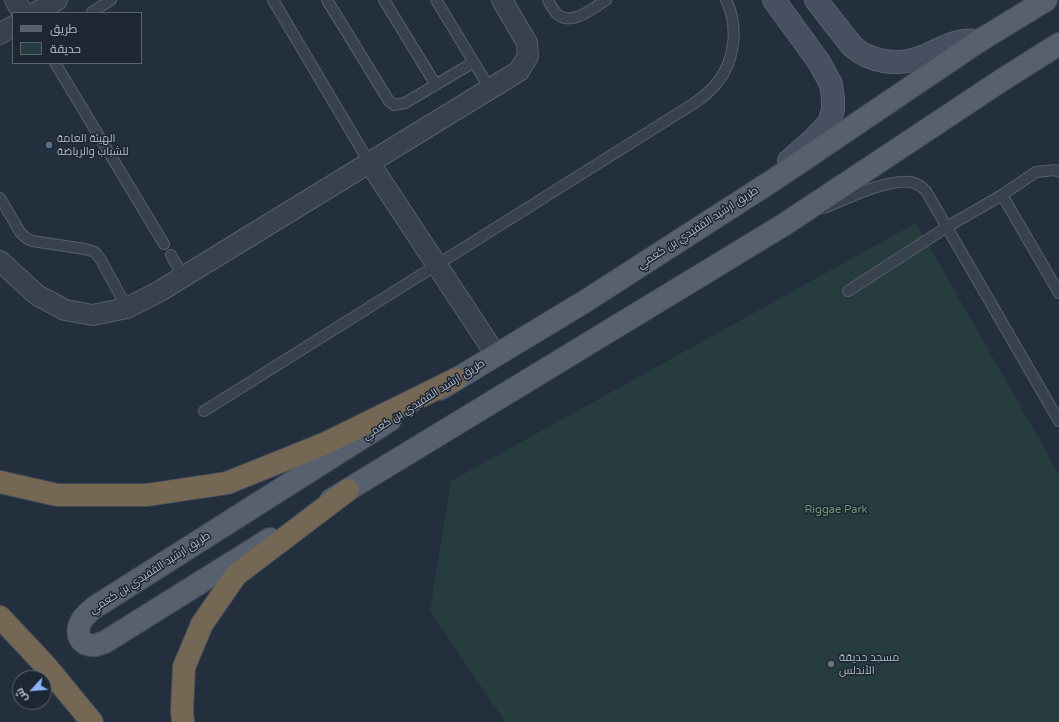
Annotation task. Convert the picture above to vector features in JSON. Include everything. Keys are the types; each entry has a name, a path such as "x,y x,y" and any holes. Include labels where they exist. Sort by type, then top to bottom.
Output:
{"highway":[{"path":"0,482 57,495 146,496 227,483 324,444 456,379"},
{"path":"183,722 184,667 202,624 231,581 242,570 348,490"},
{"path":"0,617 46,666 92,722"}],"main road":[{"name":"طريق ارشيد القفيدي بن كعمي","path":"1046,0 978,41 775,179 584,302 456,379 95,607 82,619 78,631 82,640 90,645 98,645 113,637 348,490 785,224 1002,80 1059,44"}],"street":[{"path":"15,0 22,12"},
{"path":"37,12 57,0"},
{"path":"0,261 37,295 65,310 93,316 127,308 160,291 519,71 528,56 527,43 502,0"},
{"path":"774,0 826,72 832,89 834,104 831,119 826,127 792,158 775,179"},
{"path":"816,0 852,46 866,56 877,60 888,62 911,60 955,43 964,41 978,41"},
{"path":"0,34 12,27"},
{"path":"369,162 496,355"}],"lane":[{"path":"92,12 111,0"},
{"path":"273,0 369,162"},
{"path":"327,0 389,101 394,105 405,103 474,62"},
{"path":"384,0 436,85"},
{"path":"436,0 490,89"},
{"path":"548,0 557,14 564,18 571,19 578,17 605,0"},
{"path":"204,411 693,104 706,94 726,69 732,53 734,37 733,21 729,5 726,0"},
{"path":"56,64 164,244"},
{"path":"848,291 947,227 1002,195 1036,172 1055,170 1059,172"},
{"path":"785,224 886,184 910,182 919,185 926,191 1059,421"},
{"path":"1002,195 1059,293"},
{"path":"0,198 20,232 28,239 32,241 85,249 95,252 101,260 127,308"},
{"path":"171,255 183,276"}],"green space":[{"name":"Riggae Park","path":"916,223 1059,474 1059,722 505,722 430,611 451,481"}],"place":[{"name":"الهيئة العامة للشباب والرياضة","path":"49,145"},
{"name":"مسجد حديقة الأندلس","path":"831,664"}]}
